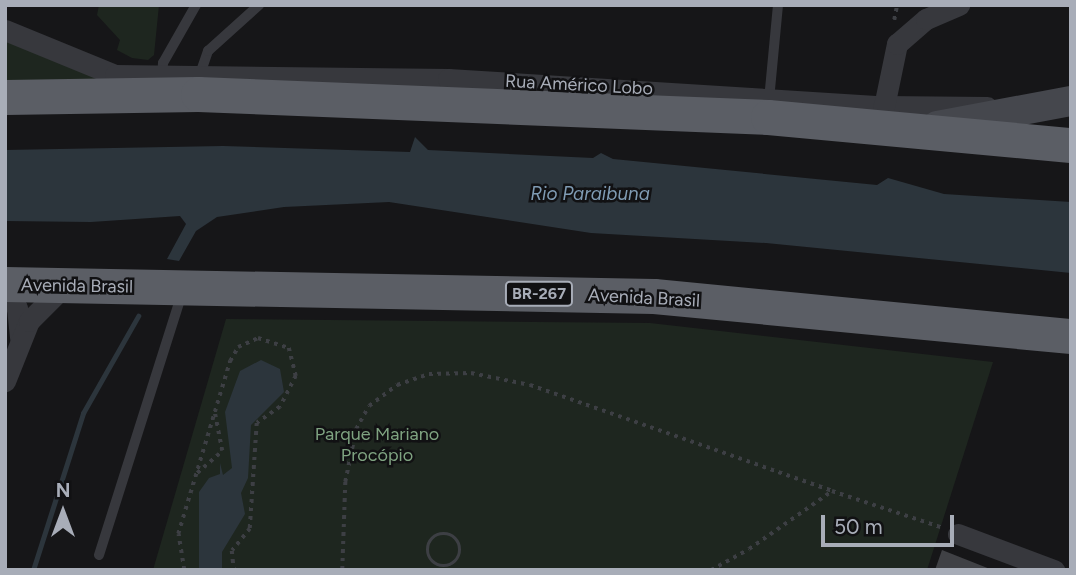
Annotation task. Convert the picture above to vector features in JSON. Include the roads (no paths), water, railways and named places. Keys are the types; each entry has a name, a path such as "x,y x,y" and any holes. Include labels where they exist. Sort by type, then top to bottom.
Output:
{"highway":[{"path":"5,97 176,86 769,107 881,116 918,130 1071,145"},
{"name":"Avenida Brasil","path":"5,286 654,296 1071,336"}],"main road":[{"path":"918,130 1056,104"}],"street":[{"path":"959,5 898,33 881,116 1056,104"},
{"path":"5,30 115,75 176,86"},
{"path":"5,286 20,321 20,340"},
{"path":"5,381 20,340 40,307 63,287"},
{"path":"958,534 1054,570"}],"lane":[{"path":"196,5 163,63 176,86 208,51 259,5"},
{"path":"188,20 202,5"},
{"path":"769,107 778,5"},
{"path":"99,555 184,287"}],"water":[{"name":"Rio Paraibuna","path":"415,137 428,150 593,158 601,153 613,159 877,185 888,178 944,194 1071,202 1071,273 766,243 591,233 389,202 284,207 217,217 196,231 179,261 167,259 186,224 180,216 91,222 5,221 5,150 223,146 410,152"},
{"path":"261,360 280,369 284,392 251,425 248,478 241,493 245,514 222,552 222,570 199,570 199,492 209,478 220,474 220,463 223,475 232,468 225,412 240,371"}],"waterway":[{"path":"33,570 83,413 138,316"}],"park label":[{"name":"Parque Mariano Procópio","path":"377,445"}]}
